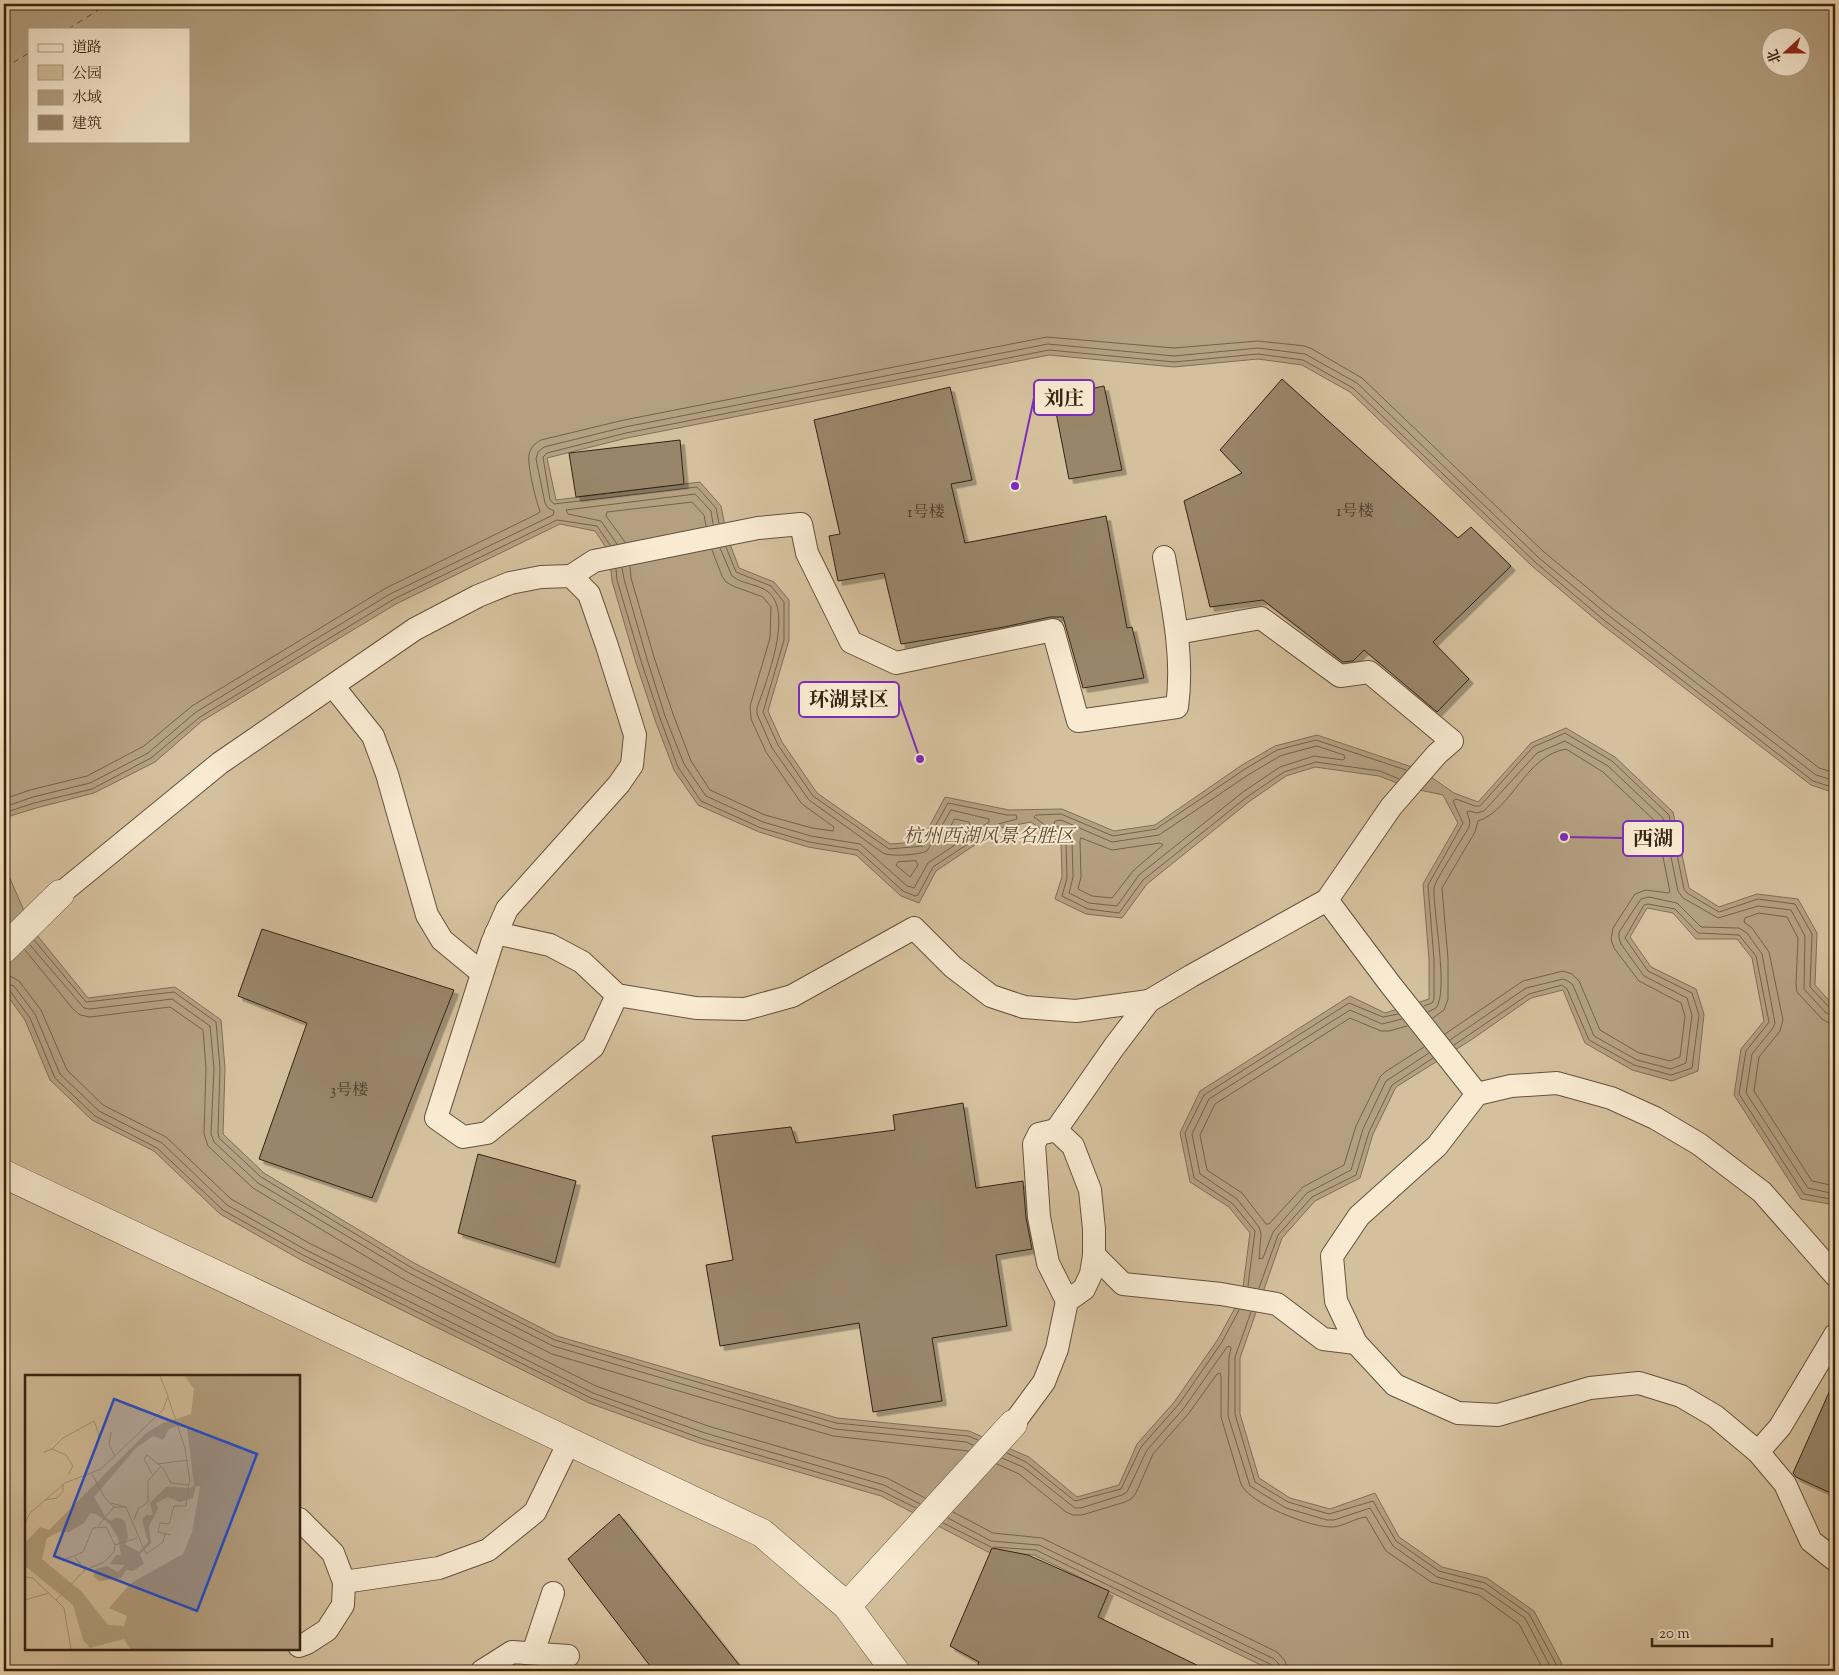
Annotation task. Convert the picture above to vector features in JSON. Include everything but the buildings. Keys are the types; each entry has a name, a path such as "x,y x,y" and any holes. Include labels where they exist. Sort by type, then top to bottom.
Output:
{"street":[{"path":"4,950 60,894"},
{"path":"4,1174 762,1534 847,1606 895,1671"},
{"path":"847,1606 1013,1424"}],"lane":[{"path":"60,894 220,763 415,629 478,596 510,583 541,577 571,576 594,561 758,528 802,524 807,553 851,642 896,663 1053,630 1078,720 1177,707 1179,688 1177,633 1164,557"},
{"path":"571,576 589,594 607,646 635,736 632,765 619,784 507,909 496,933 482,973 436,1118 463,1137 487,1133 593,1047 617,995"},
{"path":"1013,1424 1044,1382 1057,1349 1067,1301 1048,1263 1038,1218 1034,1144 1039,1134 1056,1130 1149,1001 1327,900 1391,806 1436,754 1452,742 1369,672 1340,676 1261,618 1177,633"},
{"path":"333,686 373,736 387,774 427,915 442,940 482,973"},
{"path":"1327,900 1390,984 1477,1094"},
{"path":"496,933 550,945 582,962 617,995 696,1008 745,1009 792,996 914,928 952,967 991,996 1024,1007 1076,1011 1149,1001"},
{"path":"1835,1275 1762,1192 1699,1144 1655,1118 1611,1098 1557,1084 1511,1086 1477,1094 1437,1146 1359,1216 1332,1256 1336,1301 1356,1343 1395,1386 1458,1413 1498,1415 1590,1388 1639,1383 1681,1396 1716,1416 1758,1452 1785,1484 1811,1541 1835,1560"},
{"path":"1056,1130 1073,1146 1090,1190 1094,1229 1094,1255 1091,1274 1084,1289 1067,1301"},
{"path":"1094,1255 1123,1284 1221,1294 1277,1304 1323,1339 1356,1343"},
{"path":"1758,1452 1780,1427 1835,1335"},
{"path":"344,1582 439,1568 488,1550 535,1512 569,1442"},
{"path":"300,1520 332,1553 344,1582 343,1605 327,1630 300,1646"},
{"path":"533,1653 553,1593"},
{"path":"482,1671 512,1652 568,1656"}],"green space":[{"name":"杭州西湖风景名胜区","path":"4,4 1835,4 1835,1671 4,1671"}],"water":[{"path":"4,4 1835,4 1835,793 1811,785 1601,624 1532,566 1350,392 1302,365 1258,359 1174,367 1049,355 627,438 547,458 556,500 700,482 721,506 727,536 739,568 774,582 789,600 789,640 768,711 782,742 817,793 890,844 921,842 945,797 1009,810 1062,809 1114,831 1155,825 1242,765 1275,746 1317,735 1421,770 1454,793 1478,802 1531,743 1566,728 1615,757 1673,812 1689,888 1719,907 1757,894 1798,899 1817,933 1815,985 1835,1007 1835,1205 1801,1199 1734,1095 1741,1049 1764,1021 1752,958 1737,939 1696,939 1673,913 1647,908 1630,937 1651,967 1696,989 1704,1014 1698,1071 1672,1081 1632,1070 1585,1043 1563,990 1531,998 1471,1040 1396,1087 1373,1134 1360,1178 1315,1201 1282,1238 1240,1358 1240,1414 1259,1478 1290,1498 1330,1509 1375,1493 1399,1537 1442,1567 1487,1578 1534,1611 1561,1662 1563,1671 1273,1671 1034,1555 988,1552 881,1496 702,1444 589,1403 301,1260 220,1214 154,1151 92,1120 50,1080 25,1020 4,991 4,865 32,929 88,998 175,987 221,1020 225,1068 223,1134 264,1173 414,1263 557,1336 837,1418 969,1431 1029,1457 1077,1497 1119,1485 1137,1444 1175,1401 1218,1339 1242,1295 1250,1233 1229,1207 1190,1182 1180,1133 1200,1091 1350,996 1385,1013 1429,999 1429,960 1423,884 1458,823 1443,795 1410,788 1379,776 1315,767 1286,776 1250,801 1147,884 1122,918 1086,914 1055,899 1062,877 1061,843 1031,822 1000,828 936,871 919,903 901,896 856,855 808,847 759,832 698,805 674,770 655,720 612,581 609,552 595,531 560,524 396,604 202,721 155,762 94,793 4,818"}],"ferry route":[{"path":"70,28 108,4"},
{"path":"4,68 28,54"}],"place":[{"name":"刘庄","path":"1015,486"},
{"name":"环湖景区","path":"920,759"},
{"name":"西湖","path":"1564,837"}]}
